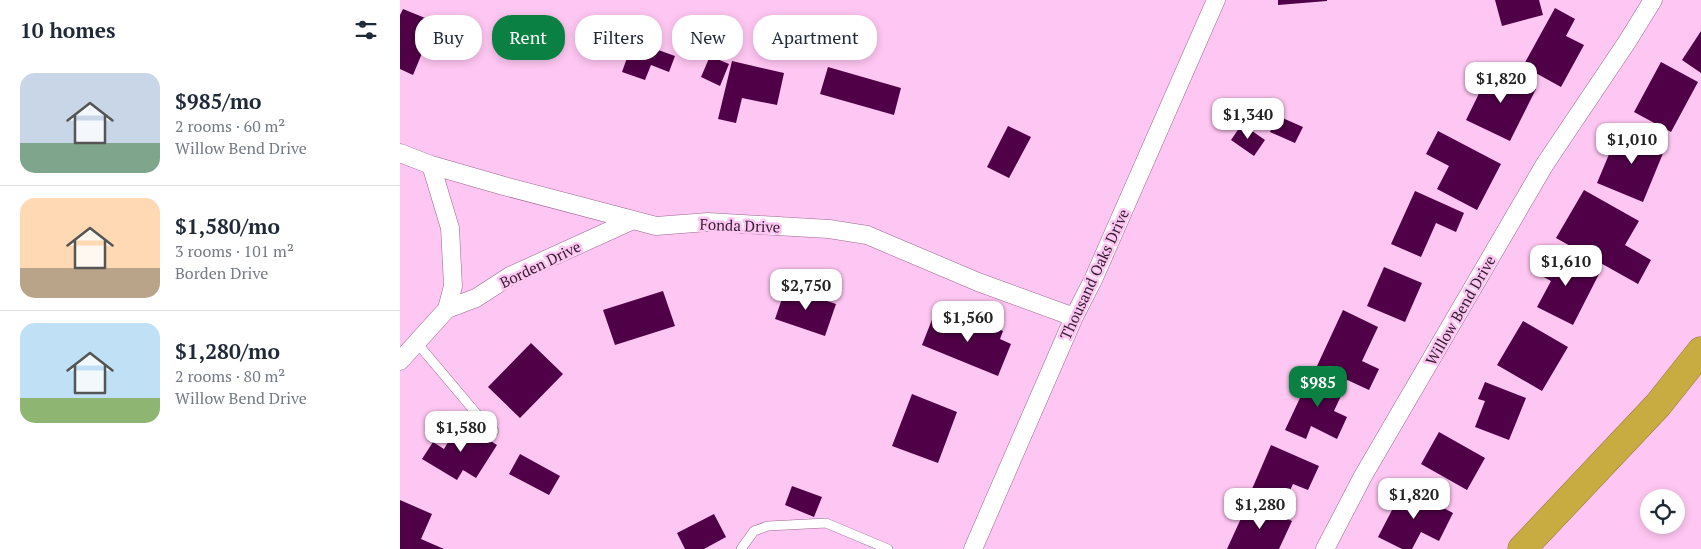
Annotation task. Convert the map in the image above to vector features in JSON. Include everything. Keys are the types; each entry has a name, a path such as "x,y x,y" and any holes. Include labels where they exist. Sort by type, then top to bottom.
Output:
{"highway":[{"path":"1522,549 1658,405 1701,351"}],"street":[{"name":"Thousand Oaks Drive","path":"973,549 1074,316 1093,280 1216,0"},
{"name":"Willow Bend Drive","path":"1325,549 1363,476 1545,164 1628,42 1653,0"},
{"name":"Fonda Drive","path":"400,154 504,186 656,226 708,222 829,229 867,235 978,282 1074,316"},
{"name":"Borden Drive","path":"431,165 450,228 453,286 447,309"},
{"name":"Borden Drive","path":"400,362 447,309 476,298 510,276 634,220"}],"lane":[{"path":"416,343 476,414 494,431"},
{"path":"741,549 754,531 768,526 826,524 888,549"}],"building":[{"path":"1278,0 1327,0 1327,1 1278,5"},
{"path":"1495,0 1539,0 1543,15 1502,26"},
{"path":"1555,8 1575,19 1566,36 1584,45 1561,87 1523,66"},
{"path":"403,9 418,15 415,15 415,60 419,60 413,75 400,69 400,15"},
{"path":"1701,31 1701,73 1682,60"},
{"path":"662,51 672,55 674,60 669,72 651,65 645,80 622,72 626,60 662,60"},
{"path":"708,60 720,60 729,64 720,86 701,77"},
{"path":"732,61 784,73 777,105 742,98 736,123 718,119"},
{"path":"1661,62 1698,82 1671,132 1634,112"},
{"path":"828,67 901,88 894,115 820,94"},
{"path":"1492,67 1536,89 1510,141 1466,120"},
{"path":"1278,116 1303,127 1295,143 1270,132"},
{"path":"1242,124 1265,140 1254,156 1231,140"},
{"path":"1008,126 1031,137 1009,178 987,167"},
{"path":"1620,128 1666,146 1643,202 1597,183"},
{"path":"1438,131 1501,164 1477,210 1437,189 1449,166 1426,154"},
{"path":"1584,190 1639,221 1625,245 1651,260 1638,284 1556,238"},
{"path":"1415,191 1464,213 1456,232 1436,223 1421,257 1391,244"},
{"path":"1550,250 1599,274 1573,325 1537,307 1551,281 1538,274"},
{"path":"1384,267 1422,283 1405,322 1367,306"},
{"path":"786,287 836,304 825,336 775,319"},
{"path":"663,291 675,326 615,345 603,310"},
{"path":"1343,310 1378,327 1362,361 1379,369 1369,390 1317,366"},
{"path":"935,312 972,327 975,319 1003,331 1000,339 1011,344 998,376 922,345"},
{"path":"1523,321 1568,347 1542,391 1497,365"},
{"path":"531,343 563,374 520,418 488,387"},
{"path":"1313,370 1346,385 1334,411 1347,417 1337,439 1311,426 1306,439 1285,430"},
{"path":"1485,382 1526,398 1509,440 1475,427 1485,401 1478,399"},
{"path":"912,394 957,412 938,463 892,446"},
{"path":"460,422 497,445 476,478 463,470 457,480 422,459 433,442 444,449"},
{"path":"1439,432 1485,458 1467,490 1421,464"},
{"path":"1271,445 1319,466 1308,490 1293,484 1284,503 1252,489"},
{"path":"520,454 560,476 549,495 509,474"},
{"path":"792,486 822,497 814,517 785,505"},
{"path":"1404,487 1453,513 1439,541 1421,532 1412,549 1402,549 1378,537"},
{"path":"400,500 432,514 421,539 444,549 400,549"},
{"path":"1249,501 1292,521 1279,549 1227,549"},
{"path":"714,514 726,537 704,549 685,549 677,533"}]}
